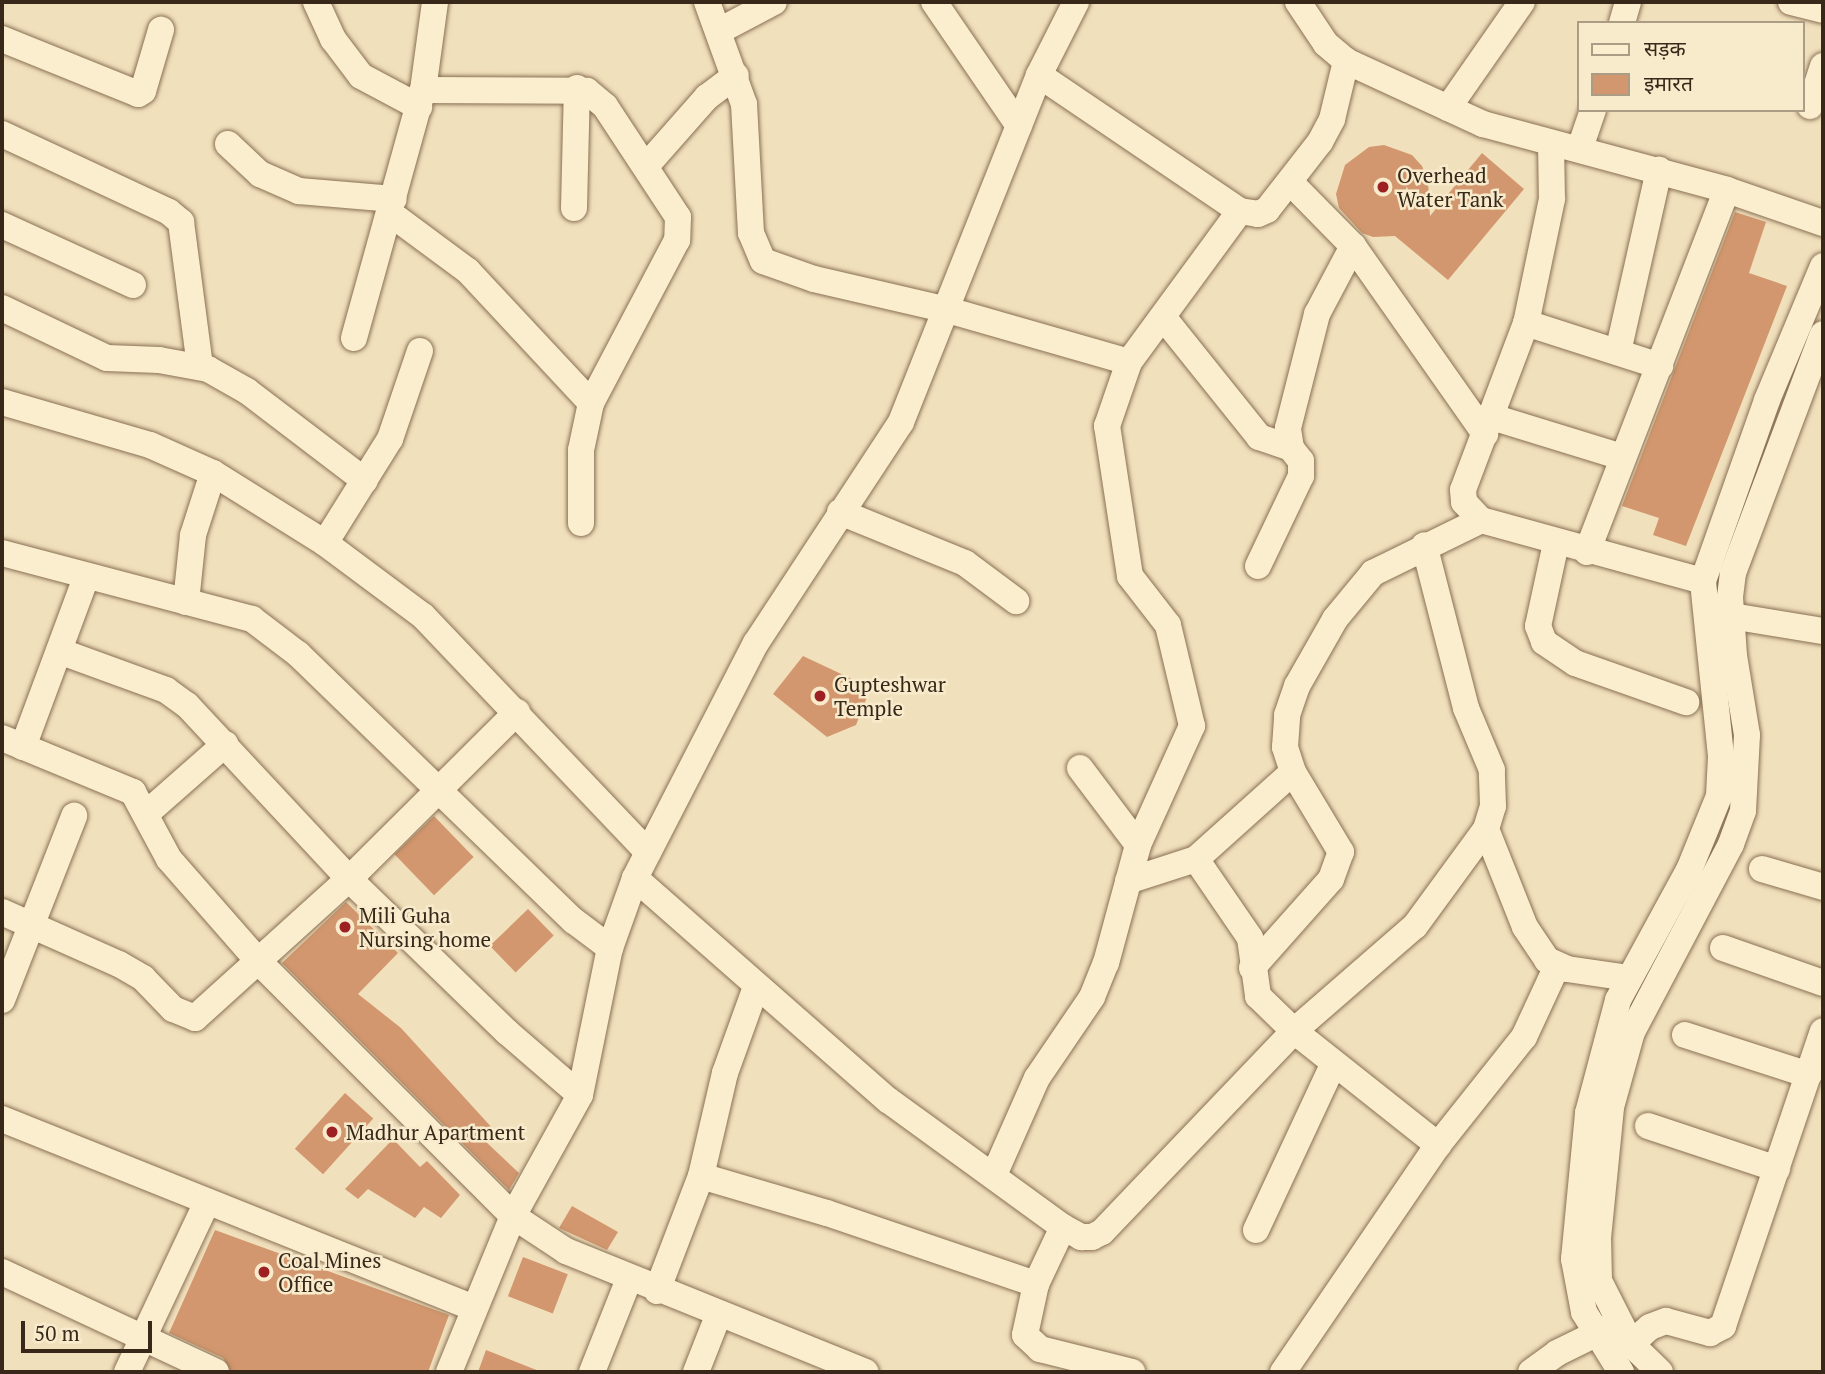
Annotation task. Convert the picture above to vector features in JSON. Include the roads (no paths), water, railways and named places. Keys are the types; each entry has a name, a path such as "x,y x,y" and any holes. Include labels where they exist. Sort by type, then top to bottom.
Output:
{"street":[{"path":"316,2 333,39 361,76 421,99 577,88 597,96 647,165 680,229 592,403 581,450 581,523"},
{"path":"354,338 421,99 435,2"},
{"path":"707,2 736,75 744,104 751,233 764,261 814,279 948,310 1129,362"},
{"path":"719,32 774,2"},
{"path":"934,2 1019,126"},
{"path":"449,1372 513,1216 580,1095 610,948 635,878 757,643 901,422 948,310 1039,75 1076,2"},
{"path":"1298,2 1326,44 1346,61 1483,124 1551,144 1580,148 1659,170 1823,223"},
{"path":"1448,108 1522,2"},
{"path":"1623,21 1628,2"},
{"path":"1791,2 1823,10"},
{"path":"2,38 138,94 143,91 161,30"},
{"path":"1039,75 1240,211 1258,214 1267,209 1290,182 1332,119 1346,61"},
{"path":"1812,106 1823,66"},
{"path":"647,165 708,97 736,75"},
{"path":"574,208 577,88"},
{"path":"1580,148 1592,112"},
{"path":"2,134 169,212 181,222 200,367"},
{"path":"1551,144 1552,199 1525,323 1463,490 1470,511 1481,520 1556,543 1703,581"},
{"path":"228,145 260,174 299,191 393,206 468,271 559,374 592,403"},
{"path":"1618,352 1659,170"},
{"path":"1290,182 1353,246 1488,426 1622,457"},
{"path":"1587,552 1727,190"},
{"path":"994,1175 1037,1078 1091,998 1106,963 1138,845 1188,738 1192,715 1168,625 1130,576 1107,426 1129,362 1240,211"},
{"path":"2,225 133,285"},
{"path":"1291,449 1288,428 1317,314 1353,246"},
{"path":"1621,1372 1594,1333 1584,1312 1574,1259 1588,1113 1605,1038 1629,978 1689,870 1719,796 1721,756 1703,581 1767,400 1823,267"},
{"path":"2,308 107,358 200,367 247,391 365,481"},
{"path":"1163,317 1259,437 1291,449 1301,461 1301,475 1258,566"},
{"path":"1525,323 1660,366"},
{"path":"1660,1372 1625,1334 1599,1281 1598,1238 1611,1107 1632,1032 1731,844 1743,811 1747,735 1731,616 1733,572 1747,527 1823,334"},
{"path":"325,543 395,429 420,351"},
{"path":"2,402 150,445 213,474 325,543 423,616 648,852"},
{"path":"186,602 193,535 213,474"},
{"path":"840,512 965,563 1016,601"},
{"path":"1252,968 1331,878 1341,852 1293,772 1285,747 1287,715 1297,686 1335,619 1373,573 1424,545 1481,520"},
{"path":"1556,543 1538,626 1544,642 1574,663 1686,702"},
{"path":"635,878 756,987 888,1100 1063,1227 1081,1237 1102,1231 1294,1031 1415,926 1486,829 1493,806 1492,769 1466,708 1424,545"},
{"path":"2,553 86,578 252,619 298,654 574,921 610,948"},
{"path":"86,578 59,651 13,743 113,781 133,792 148,812 169,859 260,963 513,1216 566,1251 629,1279 866,1372"},
{"path":"1731,616 1823,631"},
{"path":"59,651 166,690 225,744 349,879 507,1032 580,1095"},
{"path":"2,912 119,964 143,978 185,1017 204,1014 349,879 517,712"},
{"path":"148,812 225,744"},
{"path":"1080,768 1138,845"},
{"path":"1128,881 1196,859 1293,772"},
{"path":"2,1000 74,816"},
{"path":"1486,829 1525,927 1539,950 1557,966 1629,978"},
{"path":"1196,859 1250,938 1252,968 1258,996 1294,1031 1438,1145"},
{"path":"1762,869 1823,887"},
{"path":"1723,948 1823,983"},
{"path":"1283,1372 1438,1145 1524,1037 1557,966"},
{"path":"657,1291 701,1176 725,1073 756,987"},
{"path":"1531,1372 1594,1333 1625,1334 1666,1321 1718,1332 1823,1031"},
{"path":"1685,1035 1810,1074"},
{"path":"1256,1230 1334,1063"},
{"path":"2,1119 474,1308"},
{"path":"1648,1126 1777,1169"},
{"path":"701,1176 827,1213 1036,1284"},
{"path":"127,1372 207,1202"},
{"path":"1063,1227 1036,1284 1024,1325 1031,1343 1132,1372"},
{"path":"592,1372 629,1279"},
{"path":"5,1282 216,1372"},
{"path":"696,1372 719,1316"}],"place":[{"name":"Overhead Water Tank","path":"1383,187"},
{"name":"Gupteshwar Temple","path":"820,696"},
{"name":"Mili Guha Nursing home","path":"345,927"},
{"name":"Madhur Apartment","path":"332,1132"},
{"name":"Coal Mines Office","path":"264,1272"}]}
